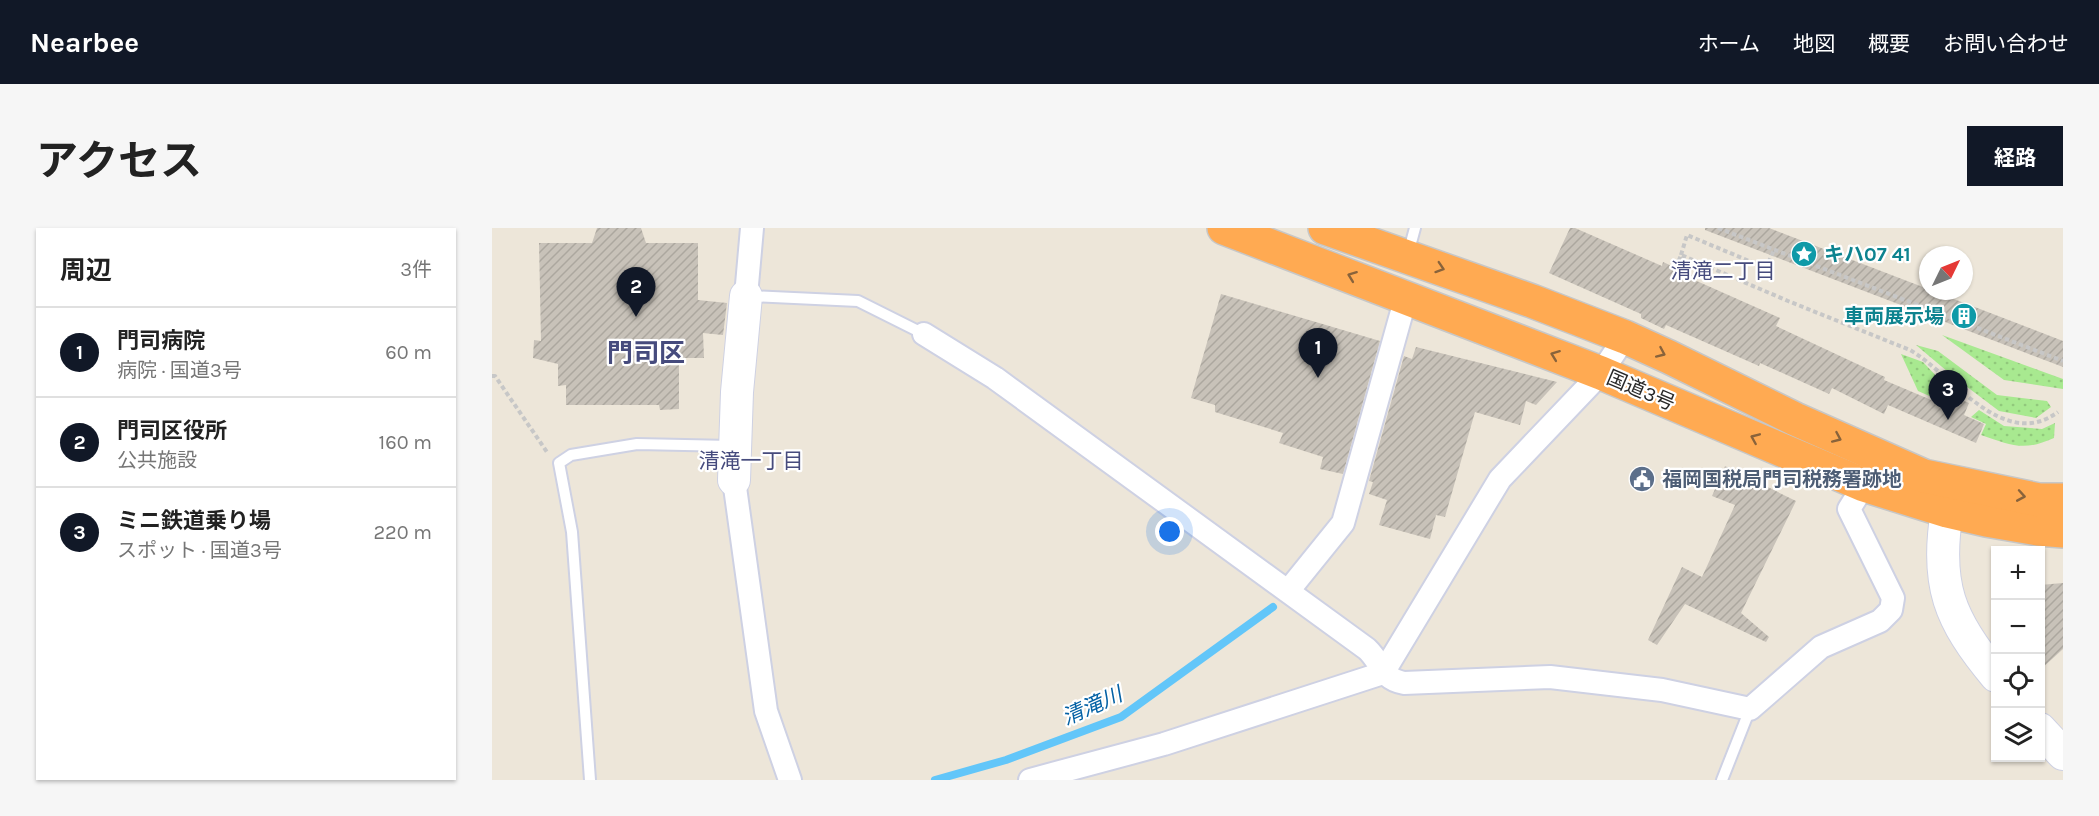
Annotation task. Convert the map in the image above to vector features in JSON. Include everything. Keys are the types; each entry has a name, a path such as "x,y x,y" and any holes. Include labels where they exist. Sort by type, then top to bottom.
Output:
{"highway":[{"name":"国道3号","path":"1224,228 1601,373 1864,485 1947,511 2038,529 2063,531"},
{"name":"国道3号","path":"1325,228 1411,243 1521,297 1668,357 1795,419 1924,476 2039,500 2063,500"}],"street":[{"path":"752,228 737,392 734,480 766,711 790,780"},
{"path":"1288,591 1343,523 1407,297"},
{"path":"924,334 995,378 1225,548 1288,591 1367,649 1375,657 1383,673 1393,681 1404,683 1550,677 1662,690 1750,709 1821,647 1880,621 1891,610 1893,598 1849,509 1864,485"},
{"path":"1030,780 1164,744 1383,673 1500,479 1601,373 1625,338"},
{"path":"1947,511 1942,539 1942,568 1948,599 1960,628 1991,671"},
{"path":"2045,734 2063,754"}],"lane":[{"path":"746,296 858,301 924,334"},
{"path":"590,780 572,532 559,463 571,454 637,444 735,446"},
{"path":"1722,780 1750,709"}],"path":[{"path":"1718,228 2063,361"},
{"path":"1676,268 1688,235 1766,267 1774,250"},
{"path":"1681,255 1910,350 1924,359 1941,376 2006,422 2033,424 2058,412"},
{"path":"492,376 495,376 548,453 559,463"}],"green space":[{"path":"1942,335 2063,379 2063,389 2004,380"},
{"path":"1916,345 1938,351 1997,395 2047,401 2051,407 2036,418 1999,411"},
{"path":"1901,354 1923,362 1941,381 1934,398 1918,391"},
{"path":"1979,410 2004,426 2042,429 2055,423 2054,438 2034,445 2017,446 1981,435 1986,424 1971,417"}],"building":[{"path":"597,228 641,228 646,243 698,243 698,300 727,303 723,335 703,333 704,358 679,358 679,409 660,410 659,405 566,405 566,385 558,386 558,364 533,358 534,340 541,341 539,243 592,243"},
{"path":"1570,228 1575,228 1662,266 1663,262 1692,275 1690,278 1780,318 1776,326 1885,377 1884,380 1936,402 1941,391 1969,403 1964,415 1984,424 1976,443 1888,405 1884,414 1832,388 1829,394 1666,325 1664,329 1641,318 1641,314 1549,273"},
{"name":"車両展示場","path":"1705,228 1769,228 1919,286 1919,300 1956,300 2063,341 2063,367 1705,230"},
{"path":"1221,294 1380,341 1343,474 1320,469 1323,457 1279,443 1283,433 1215,412 1215,405 1191,398"},
{"path":"1416,347 1557,382 1536,405 1526,401 1520,425 1475,412 1445,517 1436,515 1430,539 1379,525 1387,500 1369,494 1373,482 1369,481 1404,356 1412,359"},
{"path":"1725,466 1796,501 1741,613 1769,637 1766,642 1685,604 1657,645 1648,640 1682,567 1702,577 1735,505 1712,496"},
{"path":"2063,583 2063,649 2045,665 2045,600 2045,585"}],"waterway":[{"name":"清滝川","path":"935,780 1006,760 1121,717 1273,607"}],"place":[{"name":"キハ07 41","path":"1804,254"},
{"name":"車両展示場","path":"1964,316"},
{"name":"門司区役所","path":"636,317"},
{"name":"門司病院","path":"1318,378"},
{"name":"ミニ鉄道乗り場","path":"1948,420"},
{"name":"福岡国税局門司税務署跡地","path":"1642,479"}],"district":[{"name":"清滝二丁目","path":"1723,271"},
{"name":"門司区","path":"646,353"},
{"name":"清滝一丁目","path":"751,461"}]}
